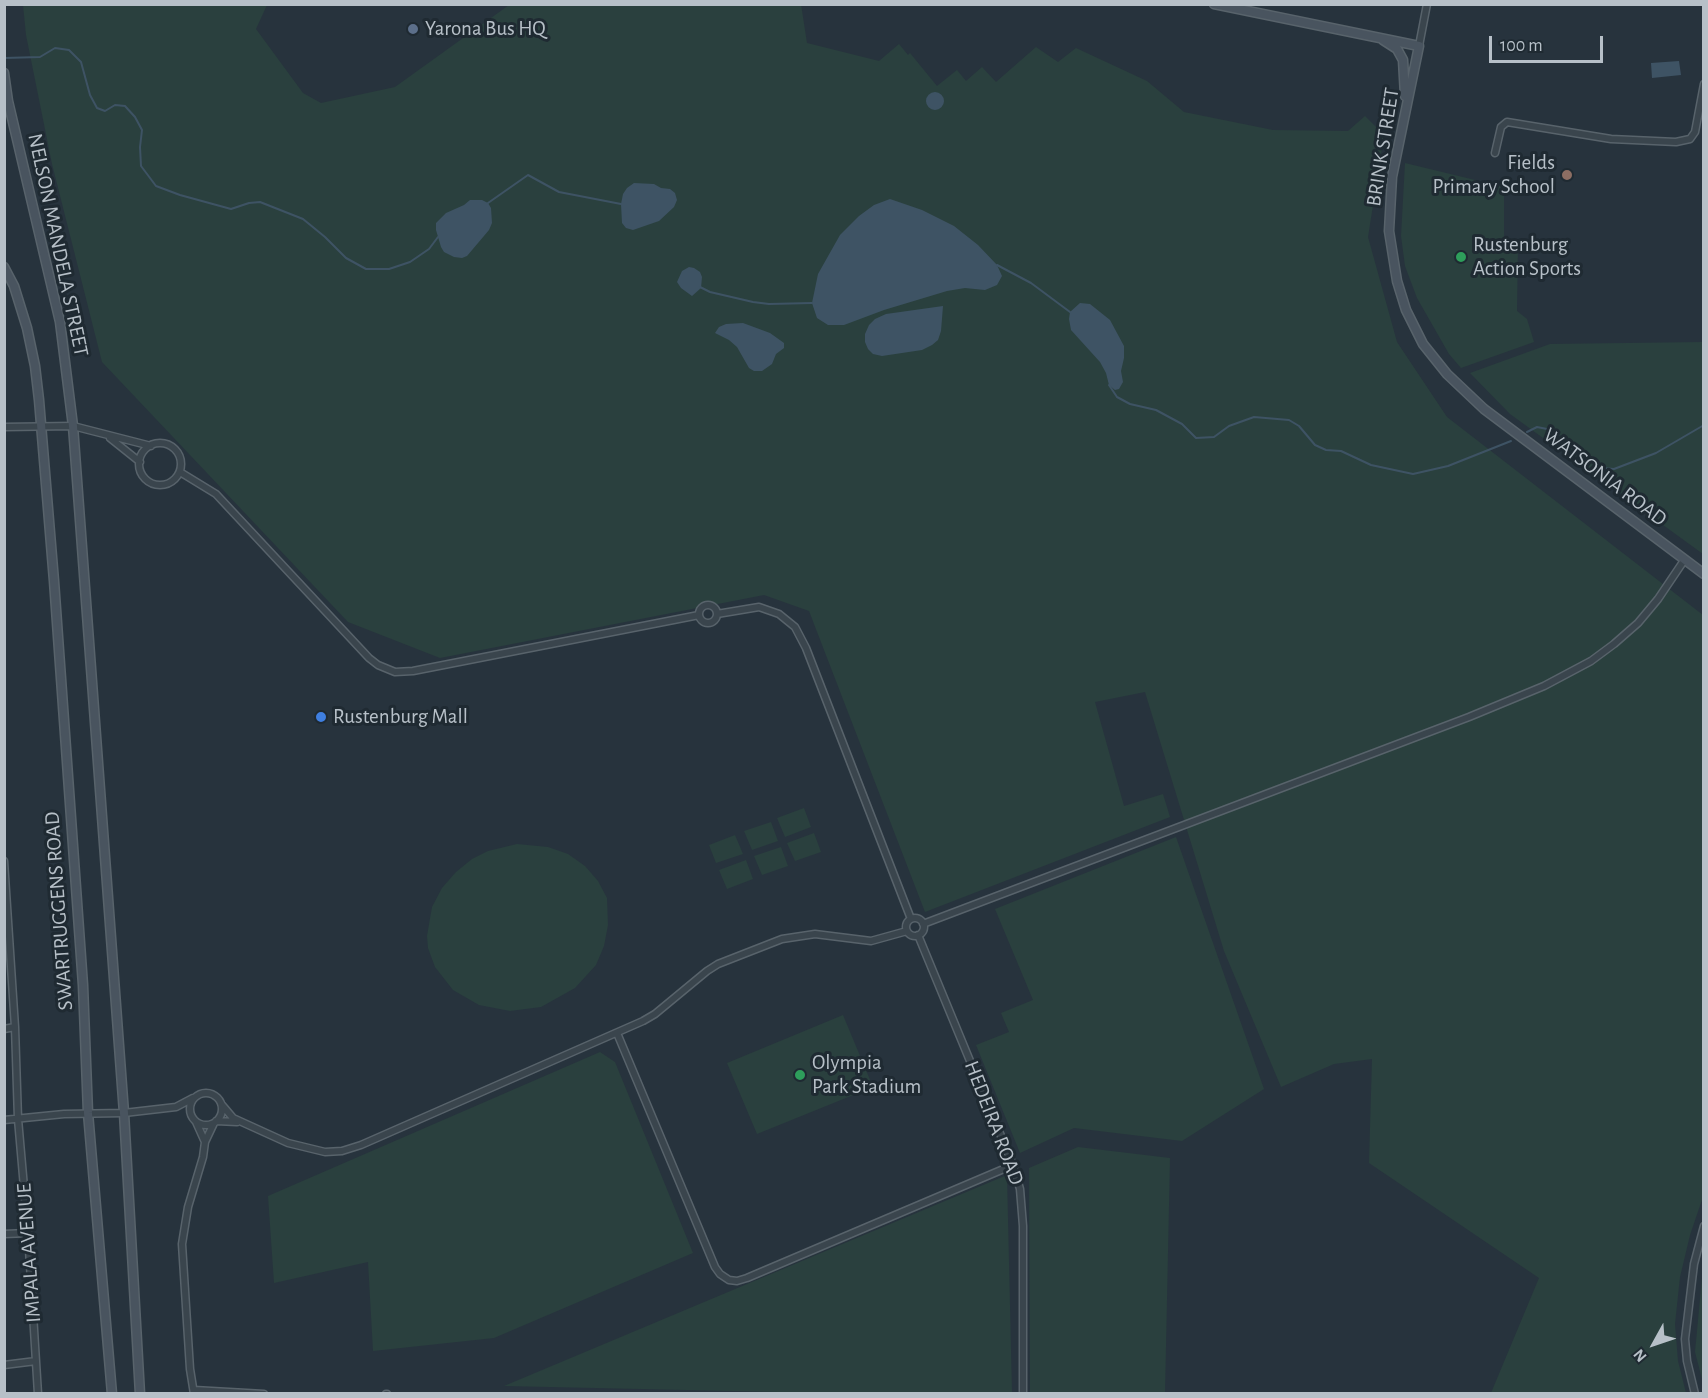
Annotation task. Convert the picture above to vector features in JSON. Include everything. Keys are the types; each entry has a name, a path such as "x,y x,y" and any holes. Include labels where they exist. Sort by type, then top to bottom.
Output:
{"main road":[{"path":"1214,4 1419,46"},
{"path":"1378,37 1397,49 1403,60 1406,108"},
{"name":"BRINK STREET","path":"1419,46 1392,177 1389,231 1396,281 1406,310 1423,344 1447,374 1484,409"},
{"name":"NELSON MANDELA STREET","path":"4,73 8,101 60,322 73,426"},
{"name":"SWARTRUGGENS ROAD","path":"4,267 14,286 27,328 35,366 41,427 83,985 88,1113 112,1394"},
{"name":"WATSONIA ROAD","path":"1484,409 1704,574"},
{"path":"73,426 124,1113 140,1394"}],"street":[{"name":"BRINK STREET","path":"1419,46 1427,4"},
{"path":"1495,153 1501,127 1507,122 1611,140 1676,142 1690,140 1695,132 1704,84"},
{"path":"4,427 73,426 151,446"},
{"path":"108,436 140,462"},
{"path":"165,444 177,451 180,458 180,472 172,482 159,485 147,480 140,468 140,462 145,450 151,446 165,444"},
{"path":"180,472 216,494 369,658 378,665 395,672 420,670 699,615"},
{"path":"923,924 1469,717 1544,686 1571,673 1614,644 1638,622 1685,560"},
{"path":"717,614 712,607 707,605 700,610 699,615 707,623 713,621 717,614 750,608 768,609 779,614 795,627 814,669 911,919"},
{"name":"IMPALA AVENUE","path":"4,861 15,1027 18,1119 38,1394"},
{"path":"916,918 923,924 923,930 918,935 911,935 907,931 906,925 911,919 916,918"},
{"path":"4,1120 88,1113 124,1113 176,1107 197,1095 208,1092 217,1097 227,1113 240,1122 308,1150 342,1151 361,1145 617,1033 655,1014 697,978 718,964 782,939 815,934 871,941 907,931"},
{"name":"HEDEIRA ROAD","path":"918,935 1013,1165 1020,1189 1023,1226 1023,1394"},
{"path":"4,1029 15,1027"},
{"path":"617,1033 715,1267 729,1280 737,1281 747,1278 1013,1165"},
{"path":"190,1113 193,1098"},
{"path":"222,1105 221,1114 205,1142 203,1157 184,1223 182,1244 190,1369 194,1392 264,1394"},
{"path":"176,1107 190,1113 205,1142"},
{"path":"196,1122 206,1125 215,1122 240,1122"},
{"path":"1695,1394 1687,1361 1685,1339 1694,1264 1704,1226"},
{"path":"4,1234 28,1233"},
{"path":"4,1365 36,1360"}],"green space":[{"path":"801,4 807,43 879,61 899,44 908,55 910,53 937,86 957,70 966,81 982,67 996,82 1036,47 1058,62 1076,48 1147,81 1184,112 1273,130 1348,131 1365,116 1384,135 1368,237 1397,342 1447,417 1703,615 1704,1194 1690,1235 1680,1277 1675,1324 1678,1361 1686,1393 1491,1393 1539,1278 1369,1163 1372,1059 1334,1064 1281,1087 1224,951 1145,692 1095,702 1124,806 1163,794 1170,817 925,912 809,611 764,595 440,658 348,622 102,362 52,164 26,35 23,5 267,5 256,29 303,93 321,103 395,87 509,5"},
{"name":"Rustenburg Action Sports","path":"1405,163 1504,187 1504,247 1518,246 1517,311 1527,319 1534,342 1461,368 1449,354 1417,298 1405,266 1401,236"},
{"path":"1703,342 1703,554 1510,414 1470,373 1550,344"},
{"path":"804,808 811,827 785,837 777,818"},
{"path":"771,822 778,841 752,850 744,831"},
{"path":"814,833 821,852 795,861 787,843"},
{"path":"735,835 743,854 716,863 709,845"},
{"path":"1176,837 1264,1089 1182,1141 1074,1128 1020,1153 976,1045 1009,1032 1001,1013 1033,1000 995,909"},
{"path":"517,844 548,847 568,854 585,866 598,881 607,898 608,925 604,946 596,965 575,988 541,1007 510,1011 479,1005 453,990 435,967 428,948 427,936 432,907 442,888 456,872 472,859 488,851"},
{"path":"781,847 788,866 762,875 754,856"},
{"path":"746,860 753,879 727,889 719,870"},
{"name":"Olympia Park Stadium","path":"843,1015 873,1087 757,1134 727,1063"},
{"path":"600,1052 615,1062 693,1253 494,1338 373,1351 368,1262 274,1283 268,1196"},
{"path":"1078,1147 1170,1158 1165,1393 1030,1393 1029,1168"},
{"path":"1007,1175 1012,1393 823,1393 504,1386"},
{"path":"1703,1267 1703,1383 1695,1352"}],"water":[{"path":"1679,61 1681,75 1652,78 1651,63"},
{"path":"931,92 939,92 944,97 942,108 931,110 926,105 926,97"},
{"path":"634,183 654,184 670,189 675,193 677,200 674,207 659,221 633,230 626,228 622,223 621,204 623,194"},
{"path":"890,199 922,210 954,226 978,245 997,265 1002,276 997,285 985,290 965,288 947,291 844,325 828,325 817,318 812,303 818,274 840,235 874,205"},
{"path":"470,200 482,200 488,203 491,208 492,223 489,230 467,256 454,257 444,252 441,247 436,223 446,213"},
{"path":"689,267 700,272 702,277 701,288 692,296 677,282 682,271"},
{"path":"1080,303 1090,304 1110,320 1124,346 1121,371 1123,382 1119,389 1115,390 1109,385 1100,362 1071,330 1070,312"},
{"path":"943,306 941,331 938,340 932,345 922,350 882,356 873,354 868,349 865,334 875,319 886,314"},
{"path":"743,323 770,333 784,343 784,348 776,354 772,364 762,371 749,368 737,347 715,333 719,327 726,324"}],"waterway":[{"path":"4,58 40,57 55,48 69,50 81,62 90,95 97,108 105,111 115,105 125,106 135,117 142,130 141,166 156,186 231,209 260,202 303,219 346,258 366,269 389,269 410,262 429,249 438,237"},
{"path":"488,203 528,175 559,192 621,204"},
{"path":"997,265 1031,283 1070,312"},
{"path":"700,287 710,292 753,302 812,303"},
{"path":"1109,385 1117,397 1130,404 1156,410 1182,424 1196,438 1214,437 1229,426 1254,417 1289,420 1299,426 1315,445 1326,450 1341,451 1371,465 1413,474 1448,466 1511,441"},
{"path":"1527,432 1537,427 1547,429 1601,468 1614,469 1656,453 1704,425"}],"place":[{"name":"Yarona Bus HQ","path":"413,29"},
{"name":"Fields Primary School","path":"1567,175"},
{"name":"Rustenburg Action Sports","path":"1461,257"},
{"name":"Rustenburg Mall","path":"321,717"},
{"name":"Olympia Park Stadium","path":"800,1075"}]}
